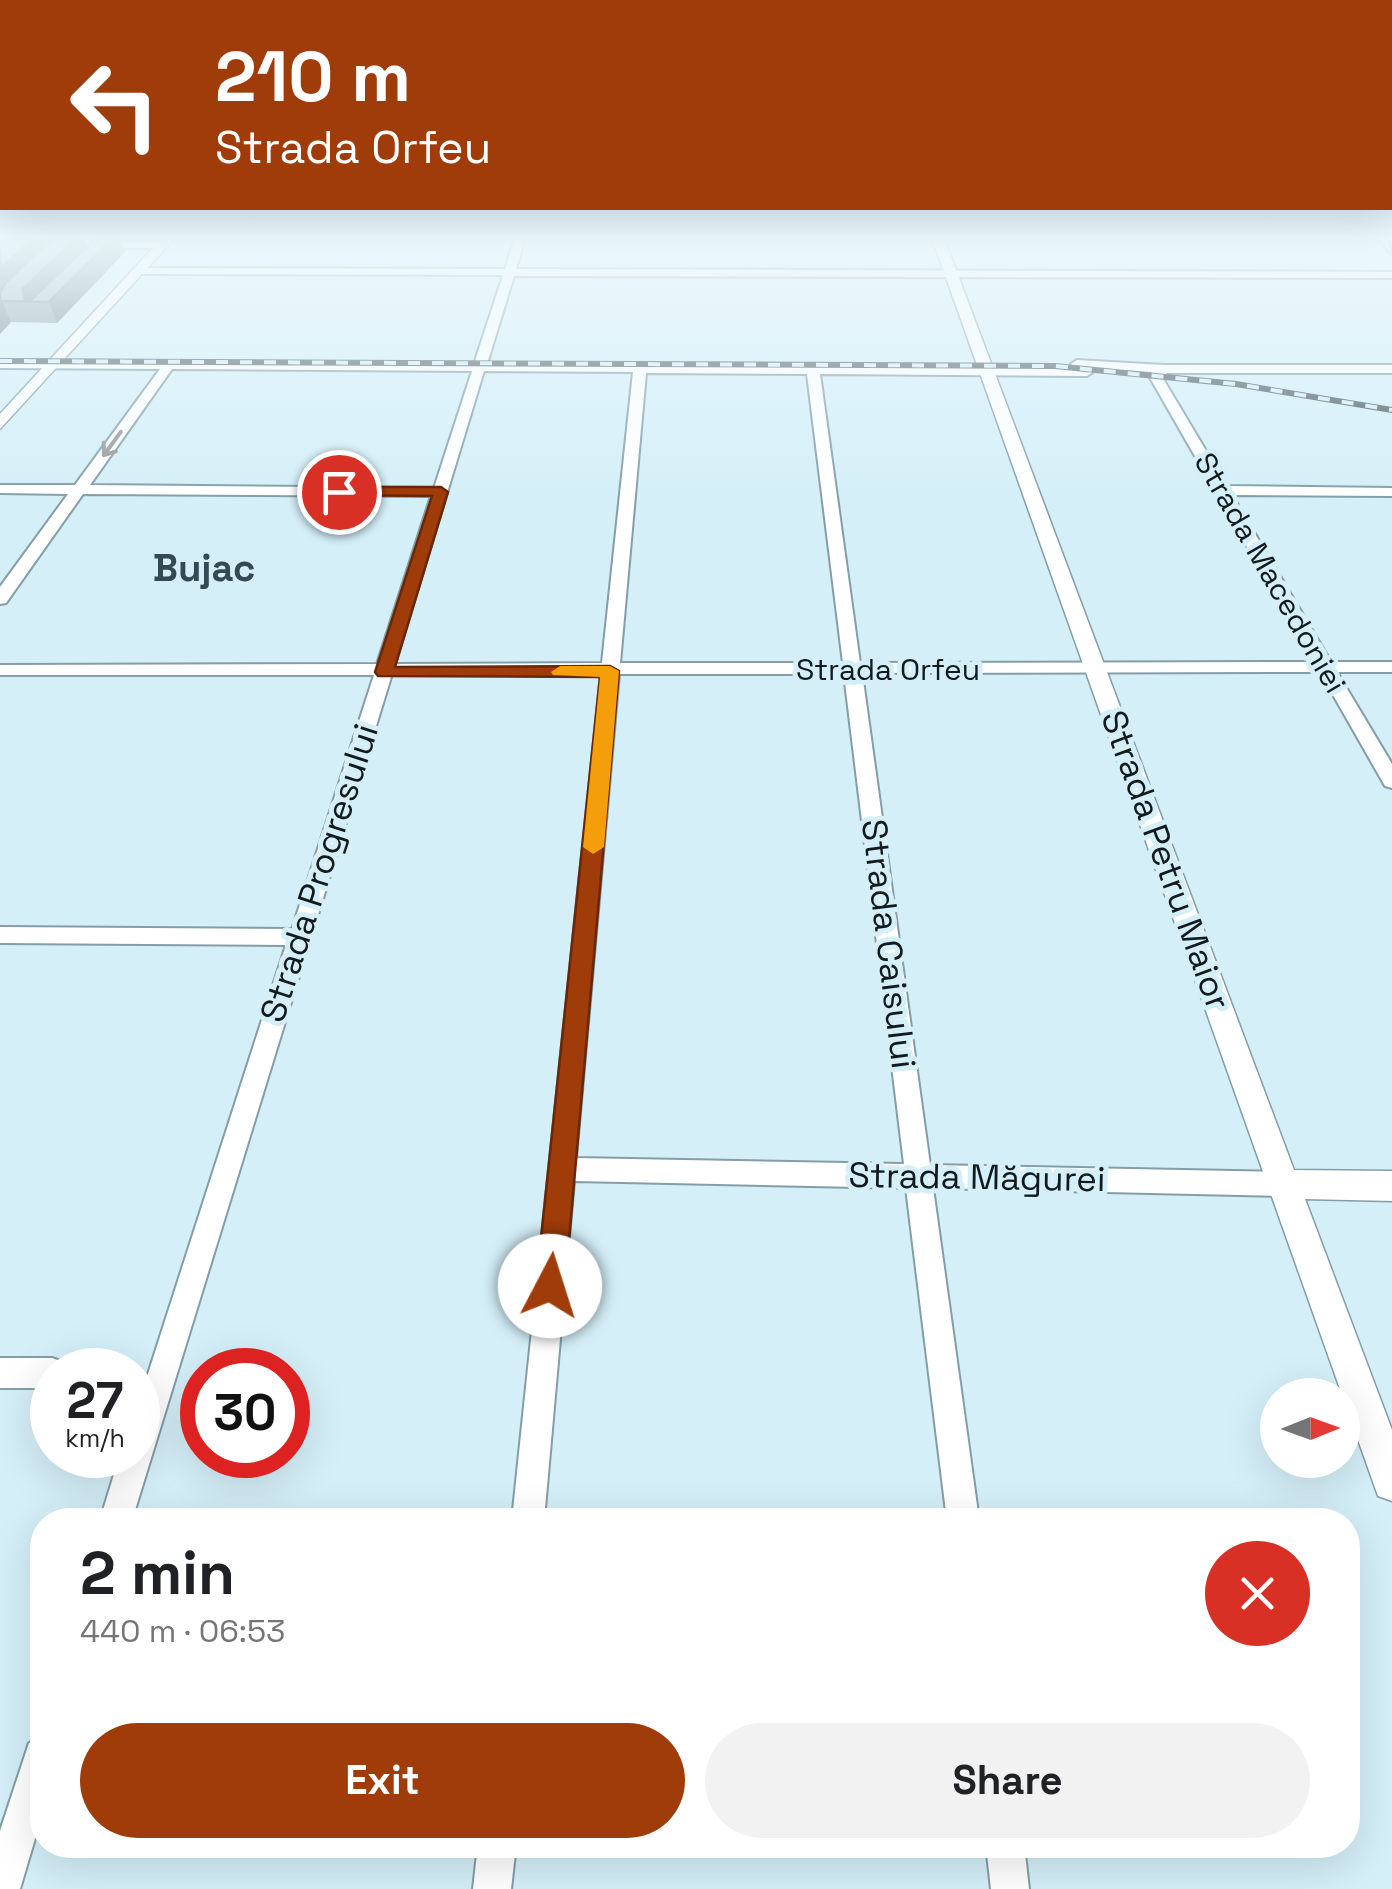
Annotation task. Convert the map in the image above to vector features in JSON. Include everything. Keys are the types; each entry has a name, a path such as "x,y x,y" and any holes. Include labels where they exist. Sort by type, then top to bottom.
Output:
{"street":[{"path":"0,424 90,326"},
{"name":"Strada Progresului","path":"159,1348 384,672 493,326"},
{"name":"Strada Petru Maior","path":"969,326 1392,1482"},
{"path":"0,364 1392,370"},
{"path":"0,599 169,365"},
{"path":"529,1508 640,368"},
{"name":"Strada Caisului","path":"813,368 960,1508"},
{"name":"Strada Macedoniei","path":"1164,369 1155,376 1392,781"},
{"path":"0,489 441,492"},
{"path":"1220,490 1392,492"},
{"name":"Strada Orfeu","path":"0,670 1392,667"},
{"path":"0,935 297,937"},
{"name":"Strada Măgurei","path":"562,1169 1392,1186"},
{"path":"0,1373 30,1374"},
{"name":"Strada Progresului","path":"120,1508 129,1478"},
{"path":"1,1889 30,1795"},
{"path":"492,1889 496,1858"},
{"path":"1006,1858 1010,1889"}],"railway":[{"path":"0,361 1055,366 1236,384 1392,410"}],"slow traffic":[{"path":"560,672 610,671 593,847"}],"district":[{"name":"Bujac","path":"204,568"}],"route":[{"path":"339,492 441,492 384,672 610,671 550,1286"}]}
